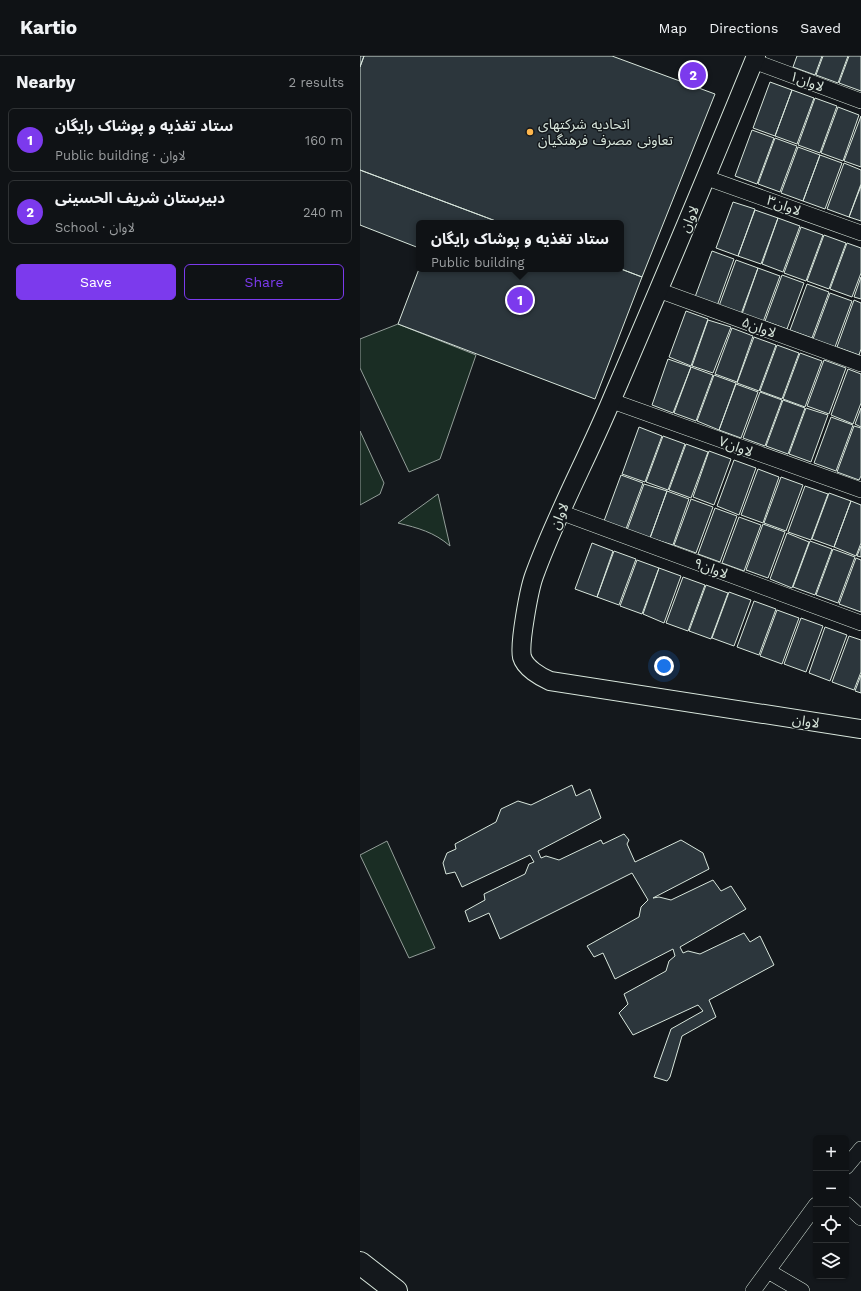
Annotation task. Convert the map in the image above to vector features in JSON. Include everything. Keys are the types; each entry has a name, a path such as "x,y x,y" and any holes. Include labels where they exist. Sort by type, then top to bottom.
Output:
{"highway":[{"path":"360,1263 396,1291"},
{"path":"360,1276 391,1291"}],"street":[{"name":"۱لاوان","path":"755,59 861,101"},
{"name":"لاوان","path":"755,59 707,178 612,401 560,512 533,578 522,643 522,659 537,674 550,681 861,729"},
{"name":"۳لاوان","path":"707,178 861,233"},
{"name":"۵لاوان","path":"658,290 861,364"},
{"name":"۷لاوان","path":"612,401 861,490"},
{"name":"۹لاوان","path":"560,512 861,623"},
{"path":"849,1163 861,1149"},
{"path":"753,1291 814,1207"},
{"path":"849,1207 861,1218"},
{"path":"768,1271 802,1291"}],"green space":[{"path":"398,324 476,355 440,459 409,472 360,368 360,339"},
{"path":"360,431 384,483 380,494 360,505"},
{"path":"438,494 450,546 432,534 398,523"},
{"path":"387,841 435,948 409,958 360,855"}],"building":[{"path":"360,56 364,56 360,67"},
{"name":"اتحادیه شرکتهای تعاونی مصرف فرهنگیان","path":"364,56 612,56 715,94 642,277 624,270 624,220 493,220 360,170 360,67"},
{"path":"797,56 822,56 815,75 793,67"},
{"path":"823,56 848,56 838,83 816,75"},
{"path":"849,56 861,56 861,91 839,83"},
{"path":"770,82 792,90 775,136 753,128"},
{"path":"792,90 814,98 797,144 775,136"},
{"path":"815,98 837,106 820,153 798,145"},
{"path":"838,107 859,115 843,161 821,153"},
{"path":"861,116 861,167 844,161"},
{"path":"752,130 774,138 757,184 735,176"},
{"path":"775,138 797,146 780,192 758,184"},
{"path":"798,147 820,155 803,201 781,193"},
{"path":"820,155 842,163 825,209 803,201"},
{"path":"844,163 861,170 861,184 849,217 827,209"},
{"path":"360,170 493,220 416,220 416,247 360,225"},
{"path":"861,186 861,221 849,217"},
{"path":"733,202 755,209 738,256 716,248"},
{"path":"755,210 778,218 761,264 738,256"},
{"path":"778,218 800,226 783,272 762,264"},
{"path":"801,227 823,235 806,281 784,273"},
{"path":"824,235 846,243 829,289 807,281"},
{"path":"847,243 861,248 861,273 852,297 830,289"},
{"path":"712,251 734,259 717,306 695,297"},
{"path":"736,260 758,268 741,314 719,306"},
{"path":"758,268 780,276 763,322 742,314"},
{"path":"624,270 642,277 595,399 398,324 418,272 624,272"},
{"path":"782,275 804,283 787,329 765,321"},
{"path":"861,277 861,299 854,297"},
{"path":"807,284 829,292 812,338 790,330"},
{"path":"830,293 852,301 835,347 813,339"},
{"path":"854,300 861,303 861,349 859,355 837,347"},
{"path":"686,311 708,319 691,366 669,357"},
{"path":"708,320 731,327 713,373 692,366"},
{"path":"732,328 753,336 737,382 715,374"},
{"path":"754,337 776,345 759,391 737,383"},
{"path":"777,345 799,353 782,399 760,391"},
{"path":"800,353 822,361 805,407 783,399"},
{"path":"668,359 691,367 673,413 652,405"},
{"path":"824,360 846,368 829,414 807,406"},
{"path":"691,367 713,375 696,421 674,413"},
{"path":"848,369 861,374 861,403 853,424 831,415"},
{"path":"714,375 736,383 719,430 697,421"},
{"path":"736,384 758,392 741,438 719,430"},
{"path":"760,392 782,400 765,446 743,438"},
{"path":"783,400 805,408 788,454 766,446"},
{"path":"806,408 828,415 811,462 789,454"},
{"path":"861,408 861,427 855,424"},
{"path":"831,417 853,425 836,471 814,463"},
{"path":"854,426 861,428 861,476 859,480 837,472"},
{"path":"639,427 662,436 645,482 622,474"},
{"path":"663,436 685,444 668,490 646,482"},
{"path":"686,444 708,452 691,498 669,490"},
{"path":"709,451 731,459 714,505 693,497"},
{"path":"734,460 756,468 739,515 717,506"},
{"path":"758,469 779,477 763,523 741,515"},
{"path":"621,475 643,483 626,529 604,521"},
{"path":"781,477 803,485 786,531 764,523"},
{"path":"644,484 667,491 650,538 627,530"},
{"path":"805,486 828,494 811,540 788,532"},
{"path":"667,491 689,499 673,545 650,538"},
{"path":"829,493 851,501 834,547 812,539"},
{"path":"691,499 713,507 696,553 674,545"},
{"path":"851,501 861,505 861,543 856,556 834,547"},
{"path":"715,508 737,516 720,562 698,554"},
{"path":"739,517 761,525 744,571 722,563"},
{"path":"763,524 785,532 768,578 746,570"},
{"path":"787,533 809,542 792,588 770,579"},
{"path":"810,541 832,549 815,595 793,587"},
{"path":"592,543 613,551 597,597 575,589"},
{"path":"861,546 861,557 857,556"},
{"path":"833,549 855,557 838,603 816,595"},
{"path":"614,551 636,559 619,605 597,597"},
{"path":"856,558 861,560 861,612 839,604"},
{"path":"637,560 659,568 642,614 620,606"},
{"path":"659,568 681,576 664,623 643,614"},
{"path":"683,577 705,585 688,631 666,623"},
{"path":"706,585 728,593 711,639 689,631"},
{"path":"729,592 751,600 734,646 712,638"},
{"path":"754,601 776,609 759,655 737,647"},
{"path":"777,610 799,618 782,664 760,656"},
{"path":"801,618 823,626 806,672 784,664"},
{"path":"825,627 847,635 830,681 809,673"},
{"path":"849,636 861,640 861,672 854,690 832,682"},
{"path":"861,675 861,693 855,691"},
{"path":"572,785 576,796 590,789 601,818 538,851 541,858 546,856 559,860 601,840 603,844 624,834 629,840 627,844 635,862 681,840 703,853 709,869 653,898 659,897 671,900 713,880 721,891 731,886 746,909 680,947 683,953 688,951 700,954 744,933 750,942 760,936 774,965 709,1000 716,1017 682,1036 670,1077 667,1081 654,1077 671,1029 703,1011 698,1005 633,1035 619,1013 628,1004 624,994 666,971 669,961 675,956 673,949 615,979 603,953 594,957 587,946 639,917 641,907 648,900 632,873 500,939 489,913 469,922 465,911 485,900 484,894 525,874 529,864 534,862 530,855 462,887 455,872 446,874 443,863 447,853 456,849 455,844 496,822 501,809 518,801 531,805"}],"place":[{"name":"دبیرستان شریف الحسینی","path":"693,75"},
{"name":"اتحادیه شرکتهای تعاونی مصرف فرهنگیان","path":"530,132"},
{"name":"ستاد تغذیه و پوشاک رایگان","path":"520,300"}]}
